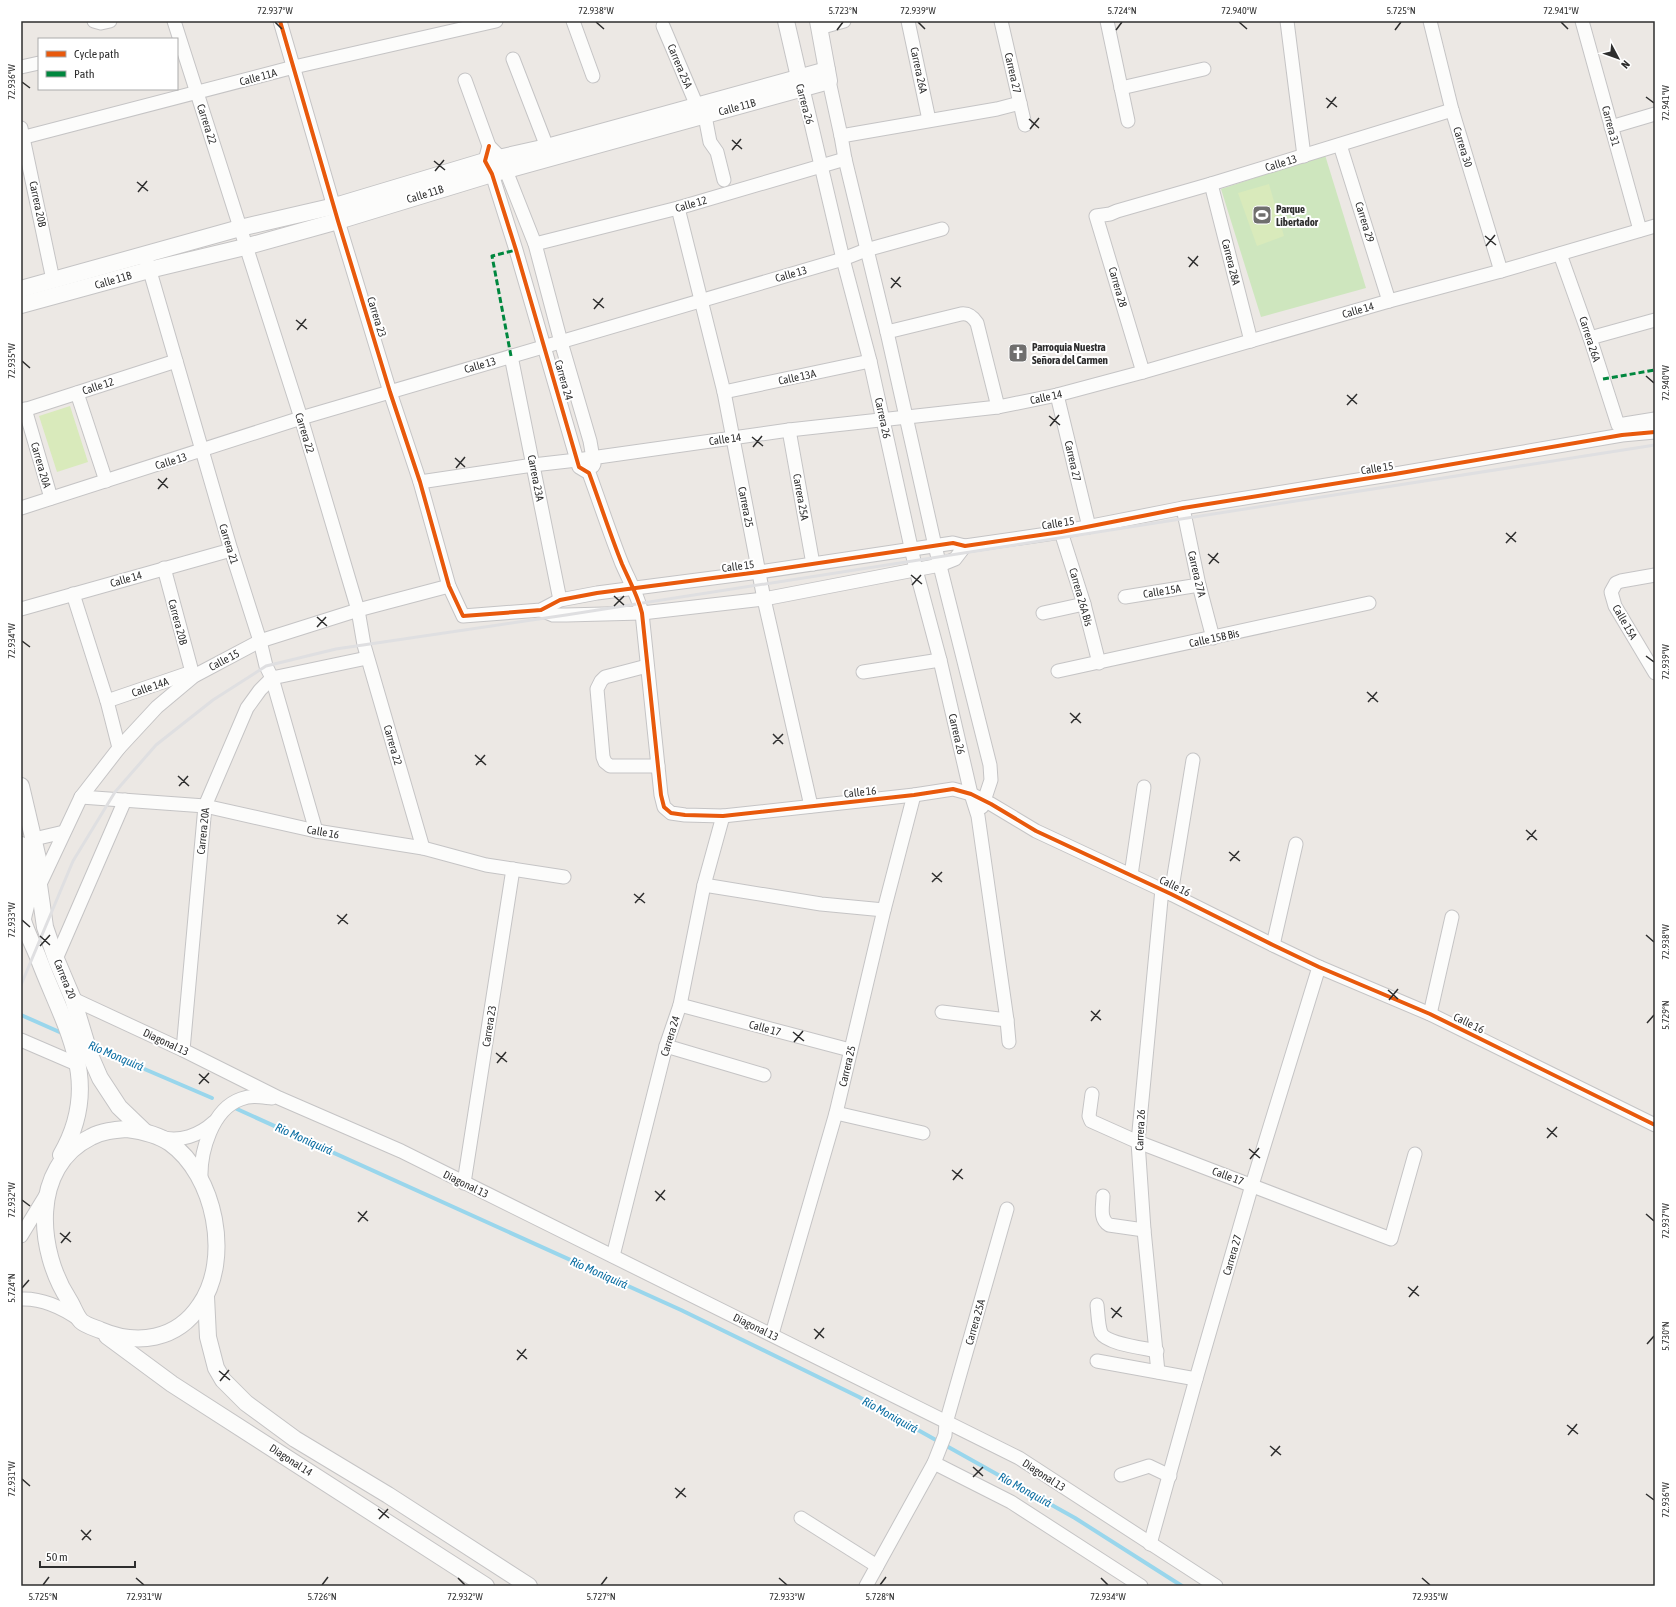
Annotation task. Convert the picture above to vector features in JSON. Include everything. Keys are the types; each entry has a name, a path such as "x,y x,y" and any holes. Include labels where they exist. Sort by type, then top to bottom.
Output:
{"street":[{"path":"94,21 101,23 110,21"},
{"name":"Carrera 22","path":"174,21 245,247 301,418 358,610 367,658 424,848"},
{"name":"Carrera 23","path":"280,21 390,392 420,482 449,586 464,616"},
{"name":"Calle 11A","path":"22,135 197,93 294,67 496,21"},
{"path":"573,21 593,76"},
{"name":"Carrera 26","path":"786,21 843,259 870,361 916,570 940,660 971,794 978,816 1009,1042"},
{"path":"819,24 844,21"},
{"name":"Carrera 26A","path":"908,21 929,120"},
{"name":"Carrera 27","path":"1001,21 1025,125"},
{"path":"1107,21 1128,121"},
{"path":"1287,21 1304,156"},
{"name":"Carrera 30","path":"1430,21 1452,110 1501,271"},
{"name":"Carrera 31","path":"1582,21 1640,230"},
{"name":"Carrera 26","path":"819,24 845,159 887,332 935,546 990,765 991,780 978,816"},
{"name":"Carrera 25A","path":"664,26 701,111 710,142 716,152 724,180"},
{"path":"513,59 547,147"},
{"path":"21,67 38,63"},
{"path":"1121,88 1204,69"},
{"name":"Calle 11B","path":"21,289 53,280 245,247 336,214 496,166 828,76"},
{"name":"Carrera 24","path":"465,80 496,166 516,250 579,467 589,473 642,613 658,766 664,807"},
{"path":"841,136 997,109 1020,103"},
{"name":"Calle 13","path":"1110,214 1452,110"},
{"name":"Calle 11B","path":"496,166 547,147 701,111"},
{"path":"1611,127 1655,114"},
{"name":"Carrera 20B","path":"22,135 53,280"},
{"name":"Carrera 29","path":"1340,145 1389,301"},
{"name":"Calle 12","path":"535,244 678,208 845,159"},
{"name":"Carrera 24","path":"496,166 535,244 561,342 590,441 594,464 589,473"},
{"name":"Carrera 28A","path":"1211,184 1251,341"},
{"name":"Carrera 25","path":"678,208 724,392 764,598 811,806"},
{"name":"Calle 11B","path":"21,306 147,263 240,228 336,214"},
{"name":"Carrera 28","path":"1110,214 1096,216 1143,372"},
{"name":"Calle 14","path":"420,482 789,430 998,407 1058,395 1389,301 1501,271 1655,226"},
{"name":"Calle 13","path":"21,508 301,418 843,259 866,250 942,229"},
{"name":"Carrera 26A","path":"1560,254 1590,338 1618,425 1655,419"},
{"name":"Carrera 21","path":"147,263 231,550 260,641 266,666 272,678 316,831"},
{"path":"887,332 961,314 966,314 973,317 977,323 998,407"},
{"path":"1590,338 1655,320"},
{"name":"Carrera 23A","path":"511,356 560,600"},
{"name":"Calle 12","path":"23,410 176,361"},
{"name":"Calle 13A","path":"724,392 870,361"},
{"path":"77,392 106,481"},
{"name":"Carrera 27","path":"1058,395 1089,527"},
{"name":"Carrera 20A","path":"23,410 51,498"},
{"name":"Carrera 25A","path":"789,430 813,564"},
{"name":"Calle 15","path":"464,616 540,610 560,600 597,593 759,572 953,543 966,546 1061,532 1183,508 1622,435 1655,432"},
{"name":"Carrera 27A","path":"1183,508 1199,585 1213,638"},
{"name":"Carrera 26A Bis","path":"1061,532 1084,604 1099,662"},
{"name":"Calle 15","path":"540,610 553,615 642,613 764,598 940,565 955,559 966,546"},
{"name":"Calle 14","path":"21,609 231,550"},
{"name":"Carrera 20B","path":"164,568 193,674"},
{"name":"Calle 15A","path":"1655,574 1621,581 1616,584 1611,592 1616,606 1655,673"},
{"name":"Calle 15A","path":"1125,597 1199,585"},
{"name":"Calle 15","path":"39,885 81,797 118,748 157,707 193,674 260,641 358,610 449,586"},
{"path":"73,594 107,701 118,748"},
{"name":"Calle 15B Bis","path":"1058,671 1369,603"},
{"path":"1043,613 1084,604"},
{"path":"272,678 367,658"},
{"path":"863,672 940,660"},
{"path":"648,666 605,677 597,689 603,757 605,762 610,766 658,766"},
{"name":"Calle 14A","path":"107,701 193,674"},
{"name":"Carrera 20A","path":"183,1050 205,806 247,708 260,690 272,678"},
{"name":"Carrera 26","path":"1158,1372 1144,1230 1138,1142 1167,892 1193,760"},
{"name":"Carrera 20","path":"21,786 28,842 27,899 22,922 72,1020 82,1057 78,1114 70,1140 54,1173"},
{"path":"1131,875 1144,787"},
{"name":"Calle 16","path":"664,807 671,813 684,815 723,816 914,795 953,789 971,794 984,800 1036,831 1167,892 1319,967 1430,1014 1655,1125"},
{"name":"Carrera 25","path":"772,1334 836,1113 884,910 914,795"},
{"name":"Calle 16","path":"81,797 205,806 316,831 424,848 486,864 564,876"},
{"path":"56,959 125,800"},
{"name":"Carrera 24","path":"613,1256 666,1046 680,1005 704,885 723,816"},
{"path":"28,842 64,832"},
{"name":"Carrera 20","path":"28,842 39,863 39,885 46,927 56,959 73,999 72,1020"},
{"path":"1272,945 1296,844"},
{"name":"Carrera 23","path":"464,1183 513,869"},
{"path":"22,922 39,885"},
{"path":"704,885 821,904 884,910"},
{"path":"1430,1014 1452,917"},
{"name":"Carrera 27","path":"1150,1544 1252,1185 1319,967"},
{"name":"Diagonal 13","path":"73,999 183,1050 279,1098 401,1151 772,1334 946,1429 1019,1458 1216,1586"},
{"name":"Calle 17","path":"680,1005 850,1050"},
{"path":"942,1012 1006,1020"},
{"path":"21,1040 82,1057"},
{"path":"666,1046 764,1075"},
{"name":"Carrera 20","path":"82,1057 100,1078 112,1098 127,1116 151,1134"},
{"name":"Calle 17","path":"1092,1094 1089,1116 1091,1121 1138,1142 1391,1239 1414,1154"},
{"name":"Diagonal 13","path":"151,1134 168,1140 189,1137 208,1128 224,1110 240,1099 258,1096 279,1098"},
{"path":"836,1113 923,1133"},
{"name":"Diagonal 13","path":"201,1179 201,1160 206,1140 218,1118"},
{"path":"21,1299 40,1301 55,1305 69,1312 81,1321 98,1329 115,1336 132,1339 150,1338 167,1333 183,1324 196,1312 206,1297 215,1264 215,1229 208,1195 201,1179 181,1152 169,1142 151,1134 127,1129 109,1131 92,1136 76,1146 64,1158 54,1173 48,1192 45,1226 50,1260 63,1291 81,1321"},
{"path":"21,1236 48,1192"},
{"path":"1103,1196 1102,1217 1105,1222 1109,1225 1144,1230"},
{"name":"Carrera 25A","path":"866,1586 936,1458 946,1429 1007,1209"},
{"name":"Diagonal 14","path":"206,1297 208,1337 216,1368 224,1380 246,1403 295,1439 388,1495 528,1586"},
{"path":"1097,1305 1101,1332 1105,1337 1112,1341 1157,1351"},
{"name":"Diagonal 14","path":"98,1329 148,1368 172,1384 486,1586"},
{"path":"1097,1361 1196,1380"},
{"path":"936,1458 1011,1502 1141,1586"},
{"path":"1121,1475 1149,1466 1170,1476"},
{"path":"801,1518 877,1566"}],"green space":[{"name":"Parque Libertador","path":"1325,155 1366,288 1261,317 1221,189"},
{"name":"Parque Libertador","path":"1269,184 1284,236 1257,246 1238,193"},
{"path":"70,406 88,462 57,472 39,416"}],"waterway":[{"name":"Río Monquirá","path":"21,1015 64,1034"},
{"name":"Río Monquirá","path":"93,1047 212,1098"},
{"name":"Río Moniquirá","path":"237,1109 681,1310 859,1397 1075,1518 1182,1586"}],"railway":[{"path":"21,985 73,861 115,792 156,745 213,700 266,666 336,649 566,615 1655,445"}],"marked path":[{"path":"511,356 492,256 516,250"},
{"path":"1603,379 1655,370"}],"cycle path":[{"path":"280,21 338,221 390,392 420,482 449,586 463,616 541,610 560,600 597,593 759,572 953,543 965,546 1061,532 1183,508 1395,474 1622,435 1655,432"},
{"path":"489,146 485,161 492,174 516,250 579,467 589,473 622,564 636,594 642,613 661,795 664,807 671,813 723,816 914,795 953,789 971,794 991,804 1036,831 1171,894 1319,967 1430,1014 1655,1125"}],"place":[{"name":"Parque Libertador","path":"1262,215"},
{"name":"Parroquia Nuestra Señora del Carmen","path":"1018,353"}]}
